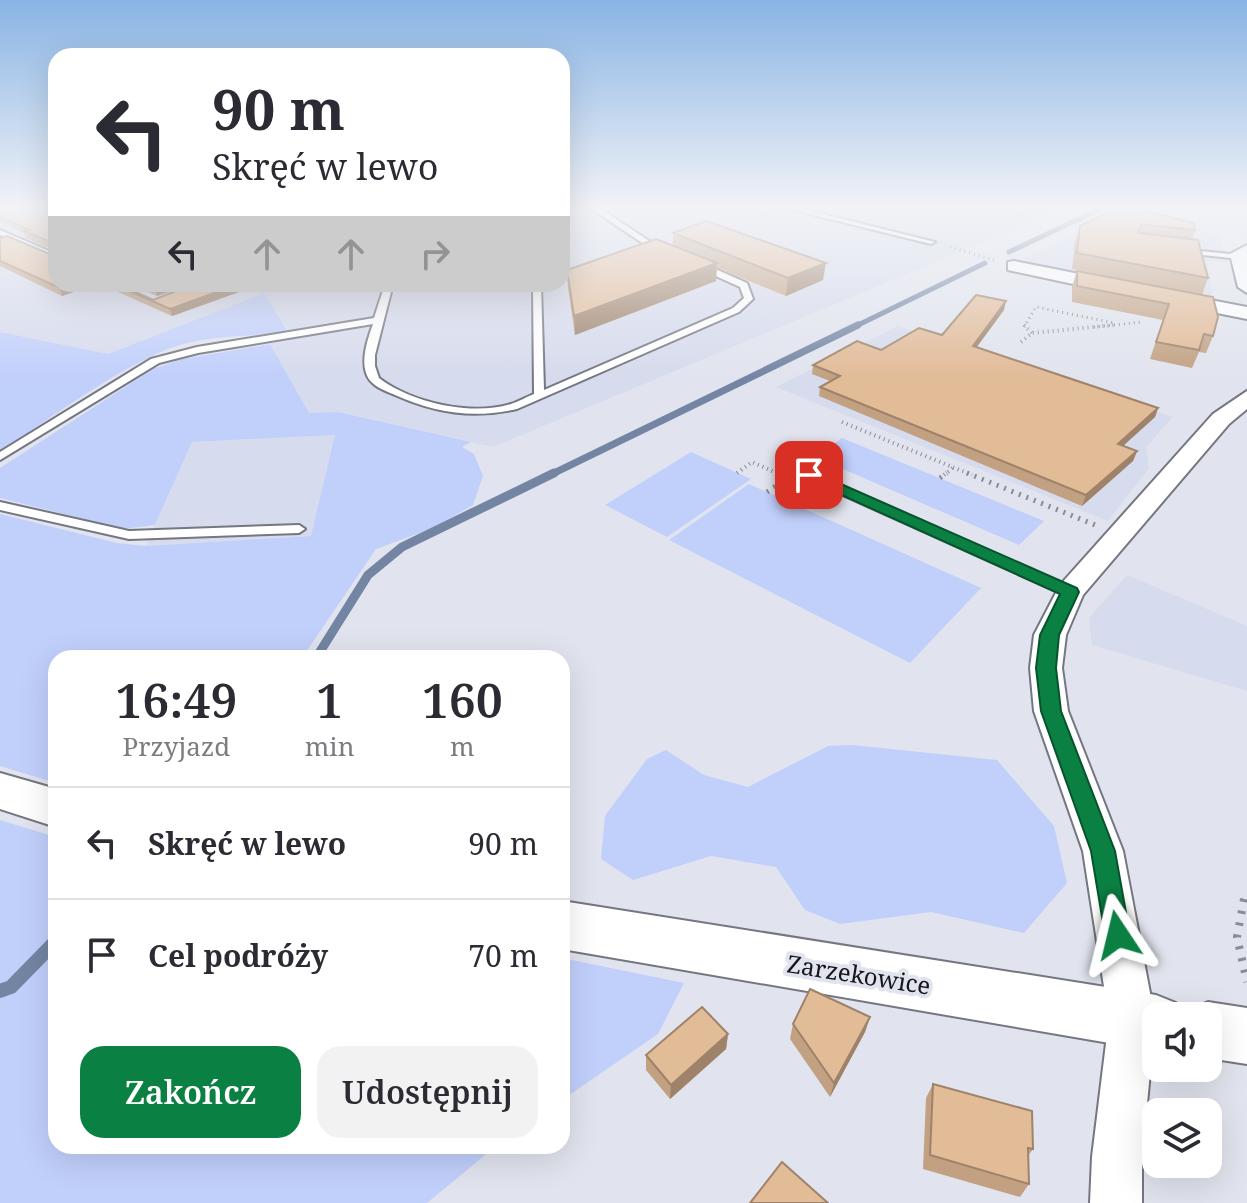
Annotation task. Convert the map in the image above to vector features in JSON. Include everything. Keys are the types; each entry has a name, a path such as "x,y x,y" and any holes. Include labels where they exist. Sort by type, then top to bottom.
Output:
{"street":[{"path":"1244,265 1247,287"},
{"path":"1014,266 1247,313"},
{"path":"1142,1013 1103,851 1051,711 1046,668 1050,635 1070,592 1221,419 1247,398"},
{"path":"0,791 48,806"},
{"name":"Zarzekowice","path":"570,926 1142,1021"},
{"path":"1116,1203 1117,1157 1142,1031"},
{"path":"1222,1032 1247,1036"}],"lane":[{"path":"387,292 369,372 376,382 428,408 480,414 513,407 539,396 736,310 749,299 744,285 698,265"},
{"path":"537,292 539,396"},
{"path":"0,457 155,361 197,350 379,320"},
{"path":"809,475 1070,592"},
{"path":"0,506 129,535 299,529"}],"path":[{"path":"1032,333 1023,326 1036,307 1124,324"},
{"path":"1021,342 1032,333 1142,322"},
{"path":"842,422 1107,530"},
{"path":"737,473 752,462 788,478"},
{"path":"940,478 954,466"},
{"path":"1247,894 1237,933 1242,970 1247,982"}],"shaded area":[{"path":"0,265 48,265 48,292 570,292 570,265 928,265 493,447 338,412 309,413 270,344 289,332 264,293 108,354 0,332"},
{"path":"1040,265 1208,265 1213,296"},
{"path":"264,293 289,333 212,339 168,349 104,383 0,451 0,332 108,354"},
{"path":"898,326 1173,417 1146,447 1149,468 1108,521 776,387"},
{"path":"270,344 309,413 338,412 471,442 462,447 474,454 483,476 473,505 433,528 376,549 307,650 48,650 48,781 0,766 0,514 117,543 146,546 311,536 335,435 192,442 155,525 123,529 0,498 0,468 153,369 182,359"},
{"path":"335,435 312,536 146,546 192,442"},
{"path":"842,438 1044,521 1019,545 815,457"},
{"path":"691,452 751,479 667,537 605,505"},
{"path":"749,484 981,588 910,663 669,540"},
{"path":"1127,575 1247,626 1247,691 1092,645 1089,618"},
{"path":"852,745 997,760 1054,826 1067,883 1024,933 931,912 840,924 805,910 776,867 711,856 633,880 601,859 605,816 647,759 666,750 704,775 748,787 828,746"},
{"path":"0,820 48,835 48,1154 486,1154 427,1203 0,1203"},
{"path":"570,960 684,983 658,1034 570,1094"}],"building":[{"path":"9,265 48,265 48,283"},
{"path":"581,265 711,265 574,316 570,269"},
{"path":"755,265 821,265 788,278"},
{"path":"1141,265 1205,265 1208,278"},
{"path":"1077,271 1213,297 1218,317 1213,336 1204,334 1199,350 1156,342 1169,304 1077,286"},
{"path":"132,292 153,300 174,292 217,292 170,309"},
{"path":"976,295 1006,301 973,346 1158,408 1118,444 1137,451 1086,495 820,387 840,376 813,365 857,341 881,350 919,328 942,335"},
{"path":"810,989 870,1017 834,1083 793,1024"},
{"path":"702,1007 728,1034 671,1085 646,1055"},
{"path":"933,1084 1032,1111 1033,1149 1028,1148 1029,1184 930,1155"},
{"path":"782,1162 828,1203 750,1203"}],"waterway":[{"path":"854,327 981,265"},
{"path":"550,475 858,325"},
{"path":"321,650 368,575 402,547 554,473"},
{"path":"0,991 11,987 48,949"}],"route":[{"path":"809,475 1070,592 1050,635 1046,668 1051,711 1103,851 1118,935"}]}
